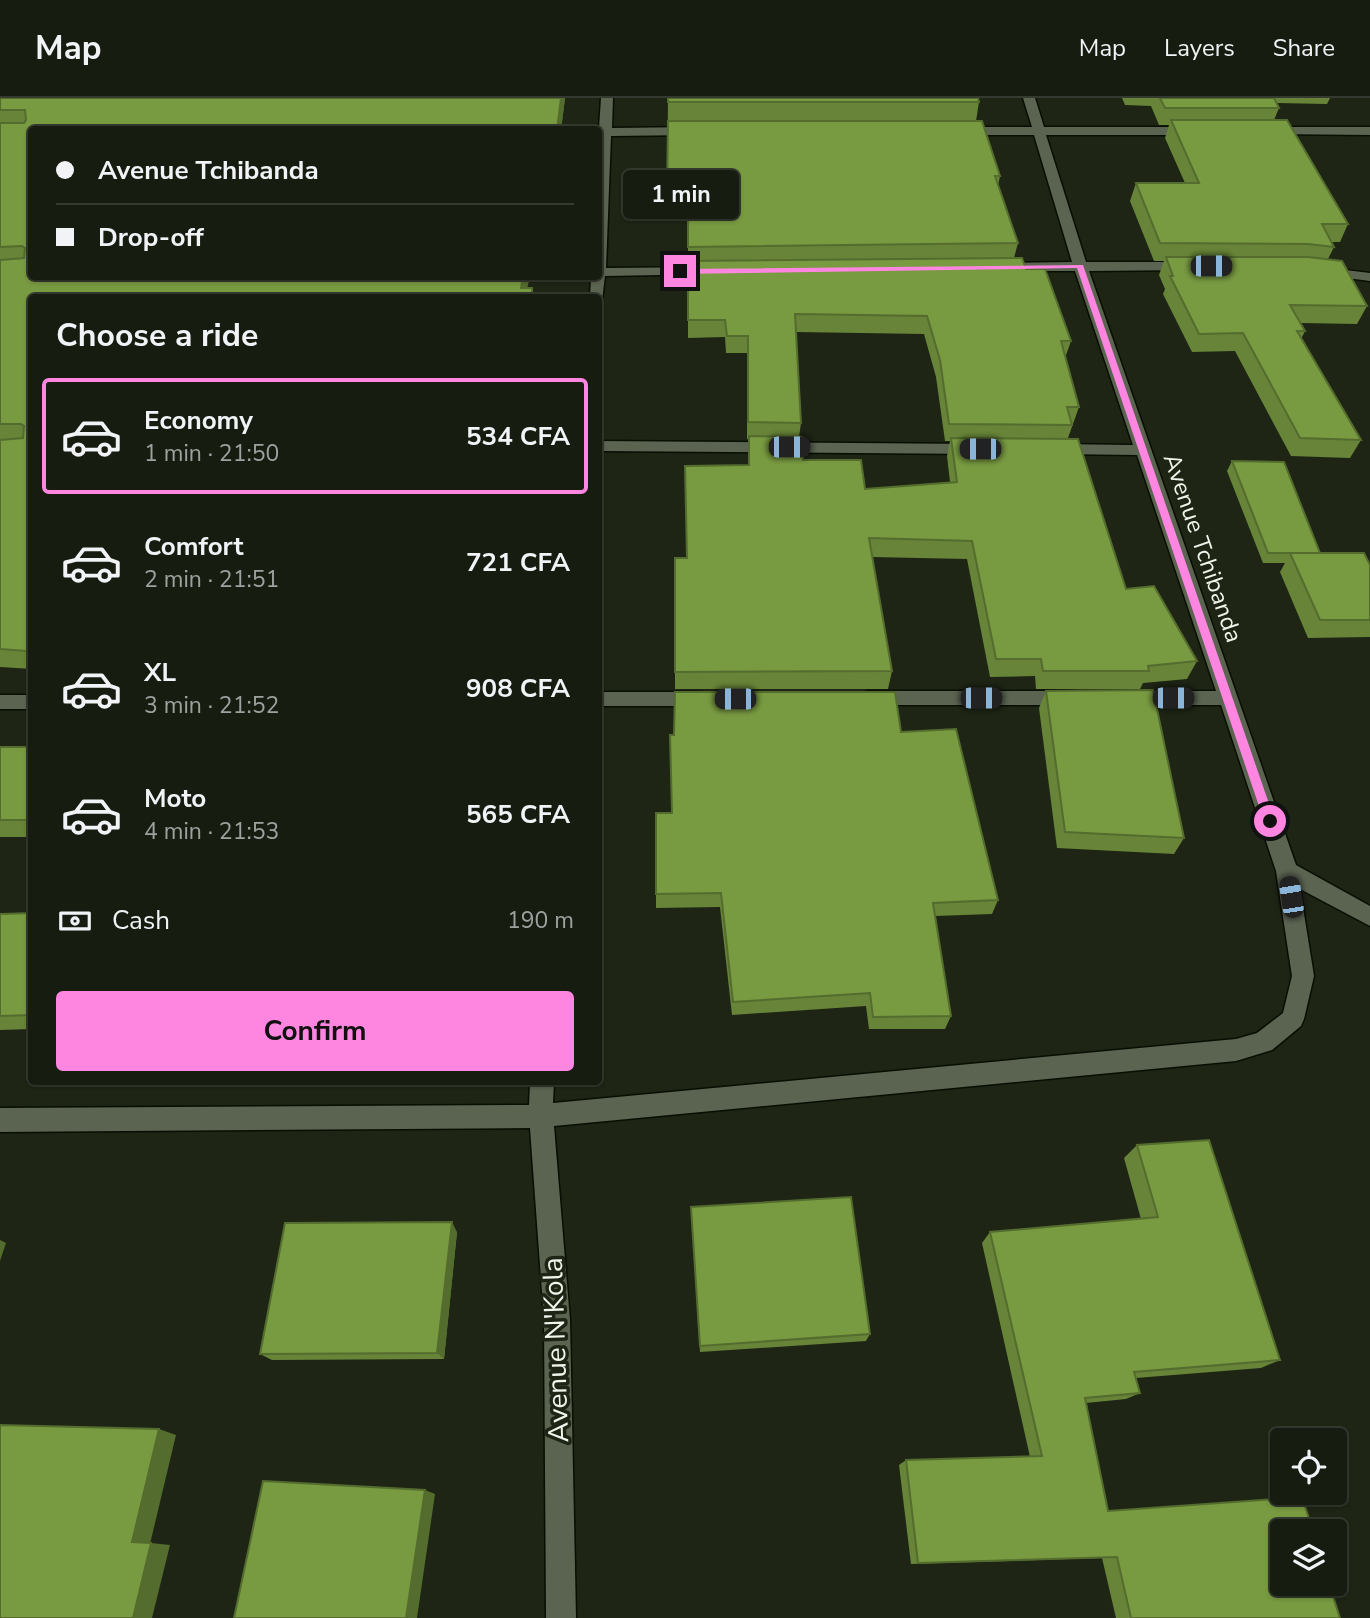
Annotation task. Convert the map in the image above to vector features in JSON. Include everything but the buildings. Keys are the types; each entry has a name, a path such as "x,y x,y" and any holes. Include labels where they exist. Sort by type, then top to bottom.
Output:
{"street":[{"path":"607,98 602,132 714,131"},
{"name":"Avenue Tchibanda","path":"541,1116 1236,1049 1264,1042 1293,1019 1303,976 1287,871 1080,266 1029,98"},
{"path":"946,131 1206,131"},
{"path":"1247,131 1370,131"},
{"path":"984,267 1211,266"},
{"path":"1300,268 1370,277"},
{"path":"602,272 737,271"},
{"path":"602,446 990,449"},
{"path":"1032,449 1144,450"},
{"path":"850,698 1088,698"},
{"path":"1116,698 1228,698"},
{"path":"602,699 724,699"},
{"path":"0,702 28,702"},
{"path":"1287,871 1370,916"},
{"name":"Avenue N'Kola","path":"542,1085 541,1116 557,1320 561,1618"},
{"path":"0,1120 541,1116"}],"route":[{"path":"680,271 1080,266 1270,821"}]}
